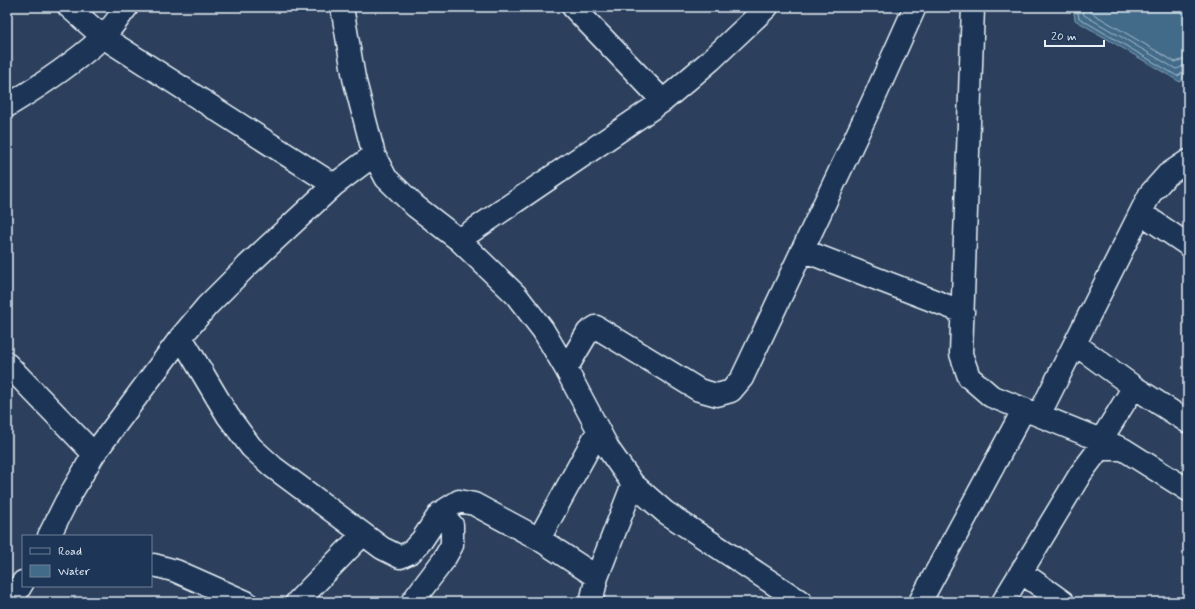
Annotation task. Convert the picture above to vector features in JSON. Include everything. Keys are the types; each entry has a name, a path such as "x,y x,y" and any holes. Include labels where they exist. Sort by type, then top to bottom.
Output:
{"street":[{"path":"69,7 103,37 334,185"},
{"path":"7,106 66,66 103,37 127,7"},
{"path":"342,7 354,78 374,155 386,178 415,206 459,240 516,295 543,330 566,369 609,450 633,484 665,512 801,602"},
{"path":"573,7 663,101"},
{"path":"459,240 663,101 767,7"},
{"path":"566,369 588,332 596,327 699,390 717,395 731,391 742,378 872,104 915,7"},
{"path":"973,7 961,354 969,377 992,396 1123,449 1188,490"},
{"path":"50,535 66,502 94,454 181,337 207,306 248,264 334,185 374,155"},
{"path":"920,602 1032,412 1075,344 1150,194 1167,175 1188,161"},
{"path":"1141,213 1188,245"},
{"path":"802,250 963,312"},
{"path":"181,337 228,416 251,447 273,467 382,548 400,558 412,552 440,514 459,501 474,504 539,539 597,577"},
{"path":"1075,344 1134,387 1188,422"},
{"path":"7,364 94,454"},
{"path":"1101,440 1134,387"},
{"path":"539,539 598,431"},
{"path":"1003,602 1081,473 1099,449 1123,449"},
{"path":"591,602 597,577 633,484"},
{"path":"412,602 443,561 452,545 452,525 440,514"},
{"path":"297,602 363,534"},
{"path":"152,566 176,571 246,602"},
{"path":"1021,572 1063,602"},
{"path":"11,602 22,584"}],"water":[{"path":"1073,7 1188,7 1188,71 1180,82 1075,20"}]}
